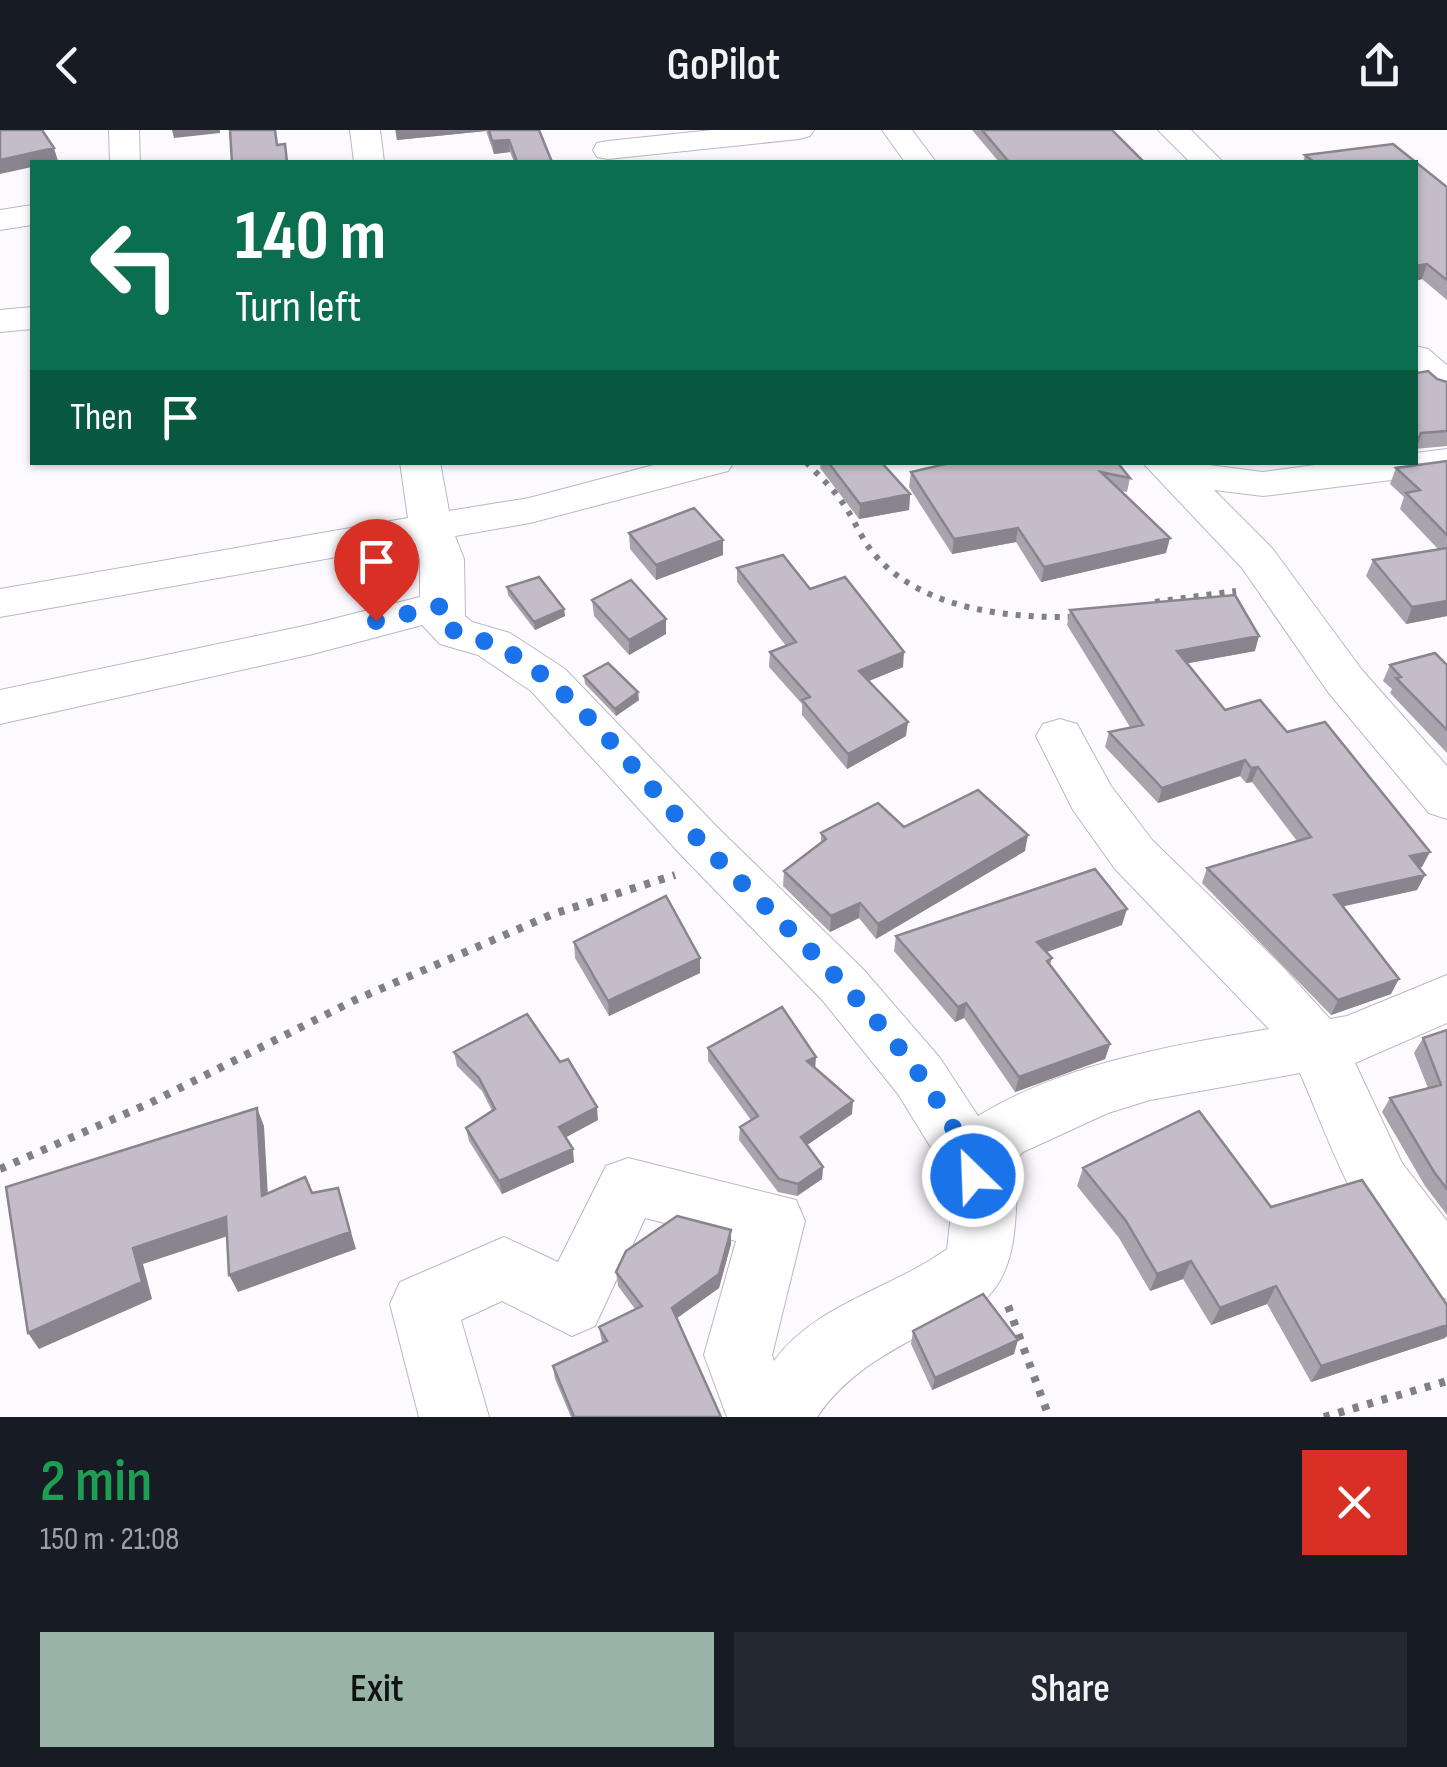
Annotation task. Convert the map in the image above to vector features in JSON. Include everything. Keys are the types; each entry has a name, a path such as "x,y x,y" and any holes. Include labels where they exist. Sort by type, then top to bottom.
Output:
{"street":[{"path":"124,130 125,160"},
{"path":"366,130 369,160"},
{"path":"609,152 799,130"},
{"path":"896,130 918,160"},
{"path":"1173,130 1205,160"},
{"path":"0,220 30,215"},
{"path":"0,321 30,318"},
{"path":"1418,360 1447,384"},
{"path":"1418,465 1447,461"},
{"path":"420,465 431,528 442,559 442,622 456,633 494,644 548,680 844,985 919,1076 966,1151 980,1224"},
{"path":"0,603 530,510 702,465"},
{"path":"1167,468 1238,484 1263,484 1415,465"},
{"path":"1167,468 1257,558 1344,681 1447,800"},
{"path":"0,707 314,640 441,606"},
{"path":"1060,736 1091,797 1134,854 1261,981 1316,1043 1380,1183 1406,1222 1447,1268"},
{"path":"772,1417 782,1410 808,1370 842,1342 970,1270 980,1224 988,1147 1001,1133 1094,1092 1150,1075 1352,1039 1447,998"},
{"path":"454,1417 423,1304 504,1268 572,1304 628,1186 773,1221 738,1356 762,1417"}],"path":[{"path":"809,465 842,501 874,555 918,589 933,597 1026,618 1076,616"},
{"path":"1138,605 1278,587"},
{"path":"0,1169 150,1103 355,1000 538,920 718,859"},
{"path":"980,1224 1049,1417"},
{"path":"1324,1417 1447,1381"}],"building":[{"path":"0,130 42,130 54,148 0,160"},
{"path":"230,130 275,130 277,145 285,144 287,160 232,160"},
{"path":"489,130 539,130 551,160 516,160 509,140 492,141"},
{"path":"982,130 1112,130 1142,160 1007,160"},
{"path":"1393,144 1413,160 1311,160 1305,155"},
{"path":"1418,164 1447,187 1447,280 1427,264 1418,266"},
{"path":"1428,371 1447,382 1447,431 1421,433 1418,440 1418,373"},
{"path":"1447,461 1447,535 1406,493 1420,490 1396,468"},
{"path":"830,465 884,465 910,494 860,504"},
{"path":"941,465 1119,465 1130,478 1101,472 1170,538 1044,567 1018,528 954,539 911,472"},
{"path":"694,508 723,540 656,565 629,533"},
{"path":"1447,548 1447,601 1412,607 1373,560"},
{"path":"783,555 810,589 845,577 904,652 859,671 908,722 848,754 802,700 810,697 770,652 796,642 737,568"},
{"path":"539,577 564,609 534,622 507,587"},
{"path":"631,580 666,619 629,640 592,600"},
{"path":"1235,595 1259,636 1177,651 1225,710 1260,700 1287,732 1325,722 1430,852 1410,856 1425,875 1334,895 1399,979 1338,1000 1207,868 1311,837 1258,767 1251,768 1245,760 1162,788 1109,732 1143,725 1070,610"},
{"path":"1435,653 1447,665 1447,730 1396,678 1401,677 1390,665"},
{"path":"608,663 638,692 615,709 584,676"},
{"path":"978,790 1028,835 878,924 860,903 831,916 784,871 826,839 821,833 878,803 904,827"},
{"path":"1095,869 1127,909 1037,942 1110,1044 1019,1077 966,1003 958,1007 896,936"},
{"path":"666,896 700,958 608,1001 574,942"},
{"path":"782,1007 816,1057 807,1061 853,1101 801,1137 823,1167 798,1184 779,1179 740,1127 758,1116 708,1048"},
{"path":"527,1014 560,1062 568,1059 597,1107 559,1127 573,1149 499,1181 466,1128 495,1109 479,1078 454,1052"},
{"path":"1447,1030 1447,1189 1390,1098 1441,1085 1423,1038"},
{"path":"257,1108 262,1196 305,1177 312,1193 338,1188 350,1232 229,1275 226,1217 133,1248 142,1282 28,1333 6,1187"},
{"path":"1199,1111 1271,1207 1362,1180 1447,1305 1447,1325 1321,1366 1276,1286 1220,1308 1191,1261 1157,1274 1126,1221 1083,1168"},
{"path":"677,1216 731,1230 719,1274 672,1308 721,1417 574,1417 553,1366 607,1341 599,1327 642,1306 616,1272 626,1251"},
{"path":"983,1294 1018,1340 935,1378 913,1331"}],"route":[{"path":"376,621 441,606 442,622 456,633 494,644 548,680 700,842 844,985 919,1076 966,1151 973,1176"}]}
